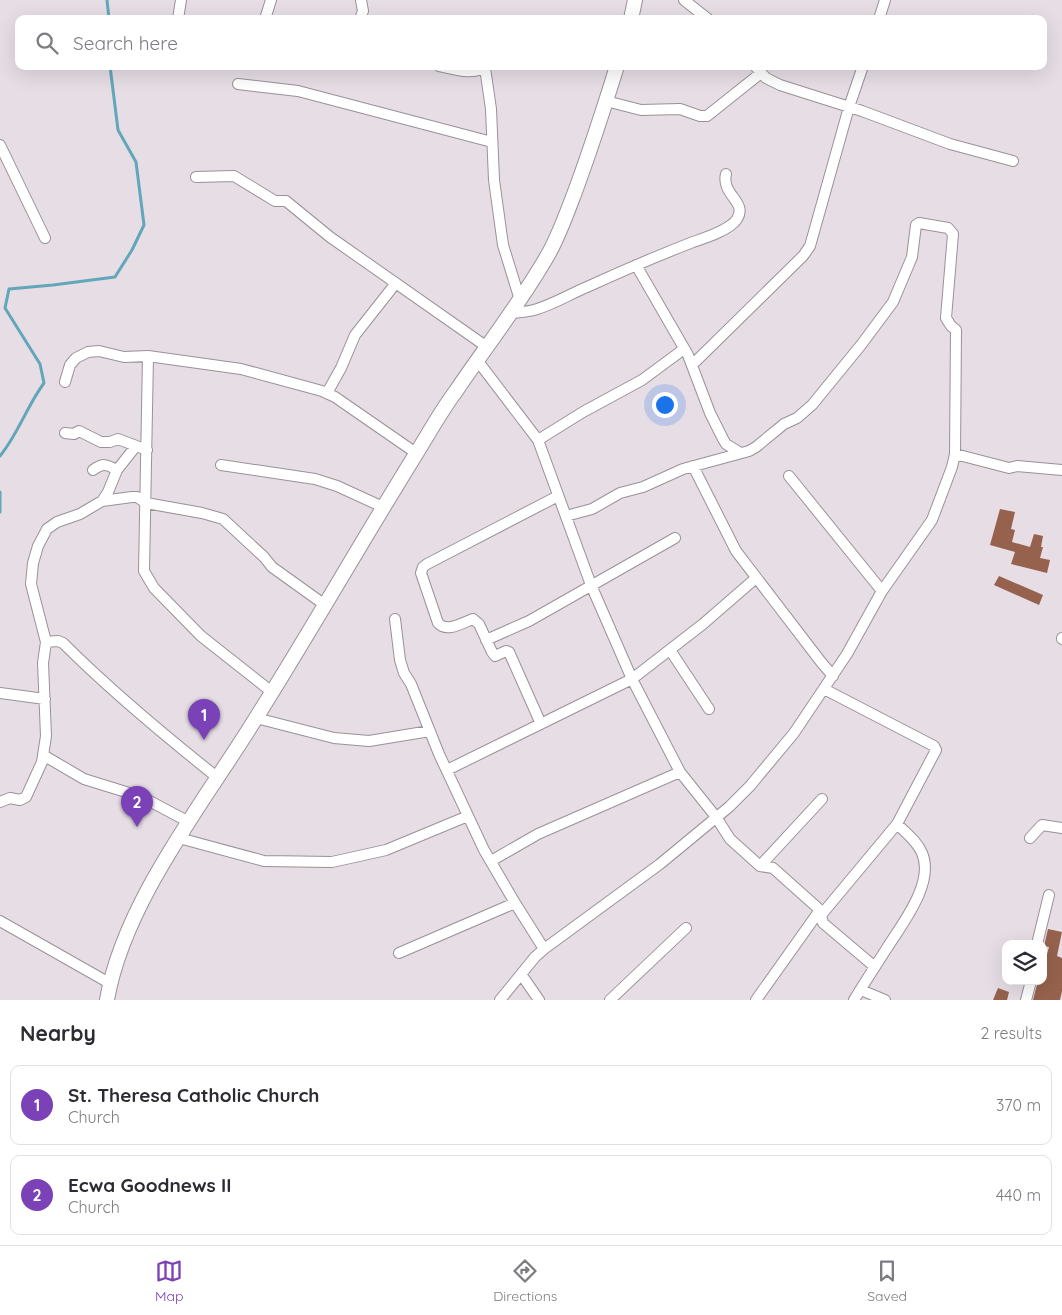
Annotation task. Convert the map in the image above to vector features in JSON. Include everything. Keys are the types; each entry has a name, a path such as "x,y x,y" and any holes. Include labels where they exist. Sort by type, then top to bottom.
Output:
{"street":[{"path":"178,15 180,0"},
{"path":"266,15 271,0"},
{"path":"361,0 363,11 362,15"},
{"path":"632,15 635,0"},
{"path":"684,0 703,15"},
{"path":"880,15 885,0"},
{"path":"465,70 482,70"},
{"path":"486,70 491,109 494,180 503,245 520,300"},
{"path":"107,1000 127,933 148,890 272,692 416,453 455,392 511,314 550,251 598,130 616,70"},
{"path":"606,102 641,110 680,110 700,116 707,116 758,70 771,82 848,107 950,144 1013,161"},
{"path":"692,365 803,256 810,246 848,107 862,70"},
{"path":"238,84 298,91 492,142"},
{"path":"0,147 45,238"},
{"path":"511,314 535,310 636,265 711,236 730,226 737,219 739,204 727,190 726,174"},
{"path":"196,177 234,176 275,201 286,201 330,237 487,348"},
{"path":"500,1000 544,949 660,864 750,786 794,733 833,676 882,591 932,520 955,454 956,330 946,318 953,234 948,228 919,223 916,228 912,258 893,302 812,406 797,418 782,426 756,447 683,469 643,487 620,493 592,509 566,516"},
{"path":"636,265 692,365 710,413 723,439 726,444 739,452"},
{"path":"326,394 341,368 355,335 396,283"},
{"path":"538,440 583,412 642,380 684,349"},
{"path":"64,382 70,365 76,358 88,352 99,351 124,356 148,356 241,369 335,397 416,453"},
{"path":"148,356 144,571 154,588 201,636 272,692"},
{"path":"478,360 538,440 591,585 632,679 680,772 716,817 730,839 760,866 774,868 821,912 823,923 875,967"},
{"path":"65,433 74,434 79,431 101,442 110,442 118,439 147,450"},
{"path":"102,501 117,470 136,446"},
{"path":"955,454 1009,468 1017,466 1062,470"},
{"path":"93,470 102,464 107,464 117,470"},
{"path":"221,465 314,479 337,486 383,507"},
{"path":"693,466 736,551 833,676"},
{"path":"789,476 882,591"},
{"path":"542,724 509,652 506,651 495,656 479,624 474,619 448,628 441,627 421,573 423,567 558,496"},
{"path":"0,802 10,798 20,800 26,797 42,762 46,736 43,663 46,642 31,584 33,563 38,546 47,529 57,522 80,514 102,501 137,497 146,503 202,513 223,519 264,557 272,567 325,605"},
{"path":"486,640 529,621 675,538"},
{"path":"446,770 632,679 703,624 756,578"},
{"path":"395,619 400,660 404,673 411,684 446,770 491,861 514,903 544,949"},
{"path":"46,642 58,641 63,643 93,673 154,727 218,778"},
{"path":"670,650 709,708"},
{"path":"756,1000 821,912 897,824 935,748 824,689"},
{"path":"0,693 45,699"},
{"path":"256,718 334,738 369,741 430,731"},
{"path":"43,755 84,779 142,797 189,822"},
{"path":"491,861 538,834 680,772"},
{"path":"760,866 822,799"},
{"path":"179,838 264,861 332,862 386,850 468,816"},
{"path":"854,1000 911,912 922,882 925,866 922,853 914,840 897,824"},
{"path":"1030,838 1042,825 1062,828"},
{"path":"1038,940 1049,895"},
{"path":"398,953 514,903"},
{"path":"0,921 111,984"},
{"path":"610,1000 686,928"},
{"path":"521,974 539,1000"},
{"path":"1026,1000 1030,985"},
{"path":"861,990 885,1000"}],"building":[{"path":"1000,509 1015,512 1011,529 1015,530 1012,542 1030,547 1034,534 1043,536 1040,558 1050,560 1047,573 1011,564 1015,552 990,545"},
{"path":"999,576 1043,595 1039,605 994,585"},
{"path":"1048,929 1062,932 1057,956 1062,958 1062,991 1060,1000 1033,1000 1037,985 1047,985 1047,954 1049,947 1047,947 1047,940 1045,940"},
{"path":"998,988 1009,992 1007,1000 993,1000"}],"waterway":[{"path":"107,0 109,15"},
{"path":"0,456 12,439 44,383 40,364 5,308 9,289 115,277 132,250 144,225 136,162 118,130 110,70"},
{"path":"0,492 0,512"}],"place":[{"name":"St. Theresa Catholic Church","path":"204,740"},
{"name":"Ecwa Goodnews II","path":"137,827"}]}
